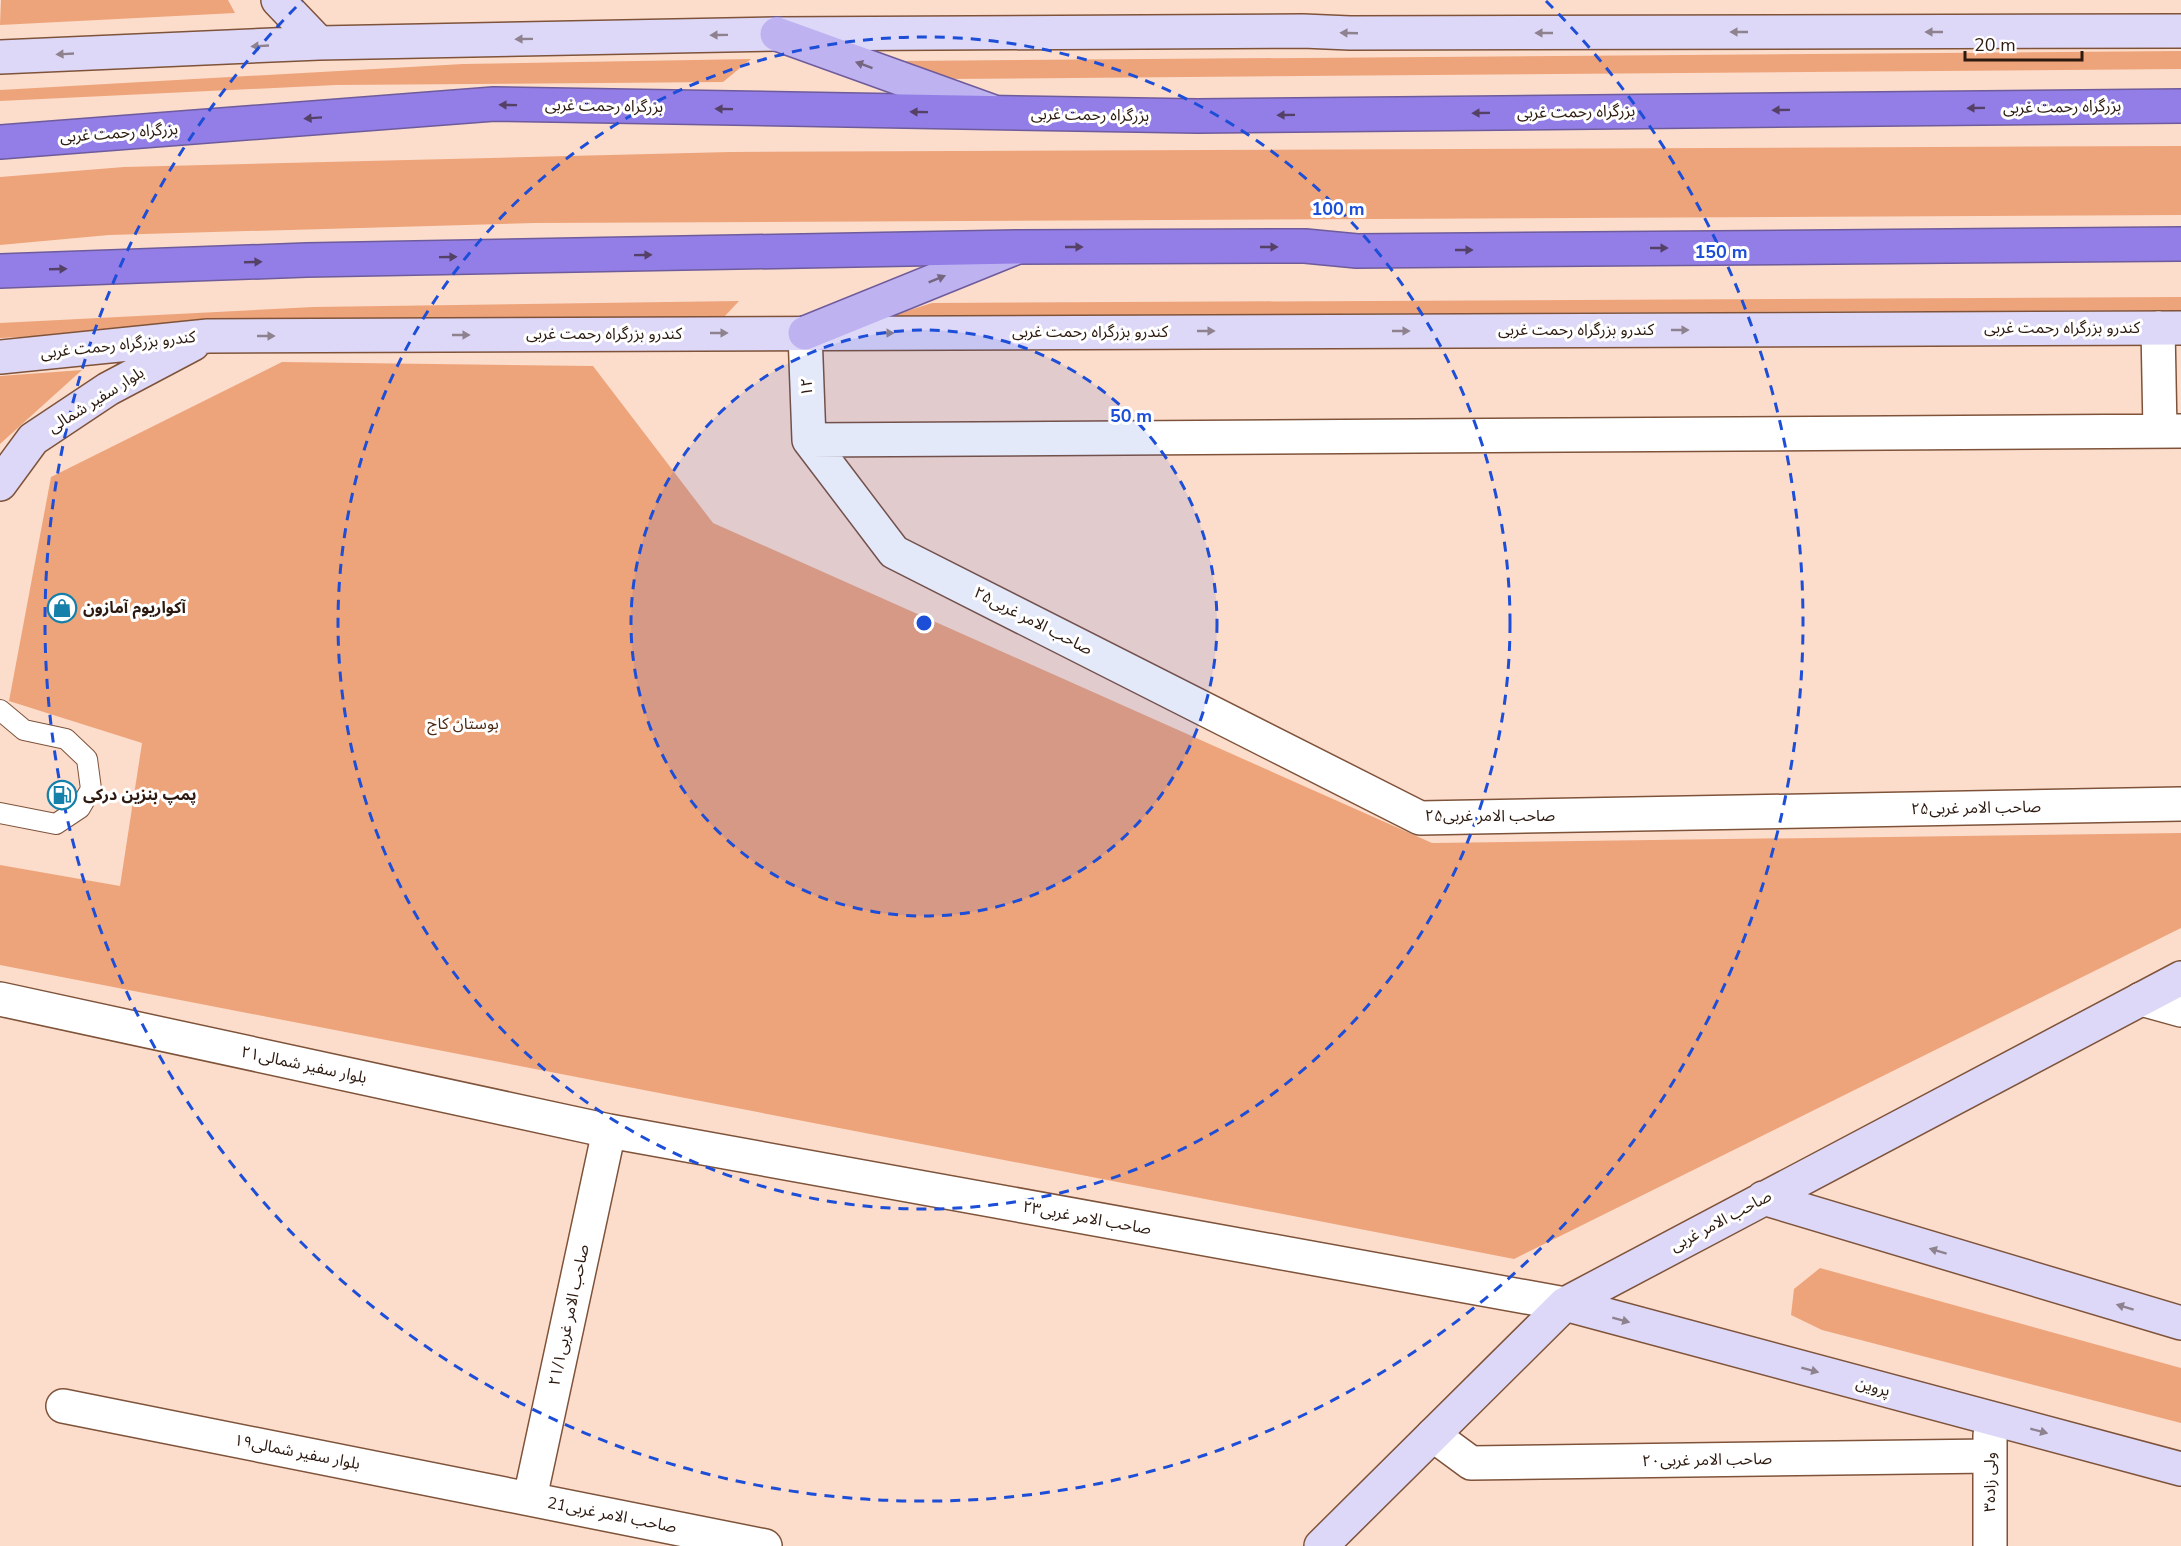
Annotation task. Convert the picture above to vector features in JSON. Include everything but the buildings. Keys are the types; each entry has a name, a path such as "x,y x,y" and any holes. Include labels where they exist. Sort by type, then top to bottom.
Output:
{"highway":[{"name":"بزرگراه رحمت غربی","path":"0,142 494,105 1209,116 2181,106"},
{"path":"0,271 308,260 1016,247 1305,246 1357,250 2181,244"}],"main road":[{"path":"278,0 319,43"},
{"path":"0,57 319,43 777,34 1303,31 1350,33 2181,31"},
{"path":"777,34 998,113"},
{"path":"805,333 1016,247"},
{"name":"کندرو بزرگراه رحمت غربی","path":"0,357 208,336 2170,328"},
{"name":"بلوار سفیر شمالی","path":"0,484 33,439 108,389 208,336"},
{"name":"صاحب الامر غربی","path":"1321,1546 1565,1304 2181,978"},
{"path":"1763,1198 2181,1323"},
{"name":"پروین","path":"1565,1304 2181,1469"}],"street":[{"path":"809,441 2171,431 2170,328"},
{"name":"۱۲","path":"805,333 809,441"},
{"name":"صاحب الامر غربی۲۵","path":"809,441 894,552 1420,818 2181,804"},
{"name":"بلوار سفیر شمالی۲۱","path":"0,999 609,1131"},
{"path":"2141,999 2181,1010"},
{"name":"صاحب الامر غربی۲۳","path":"609,1131 1565,1304"},
{"name":"صاحب الامر غربی۲۱/۱","path":"530,1498 609,1131"},
{"name":"بلوار سفیر شمالی۱۹","path":"63,1406 530,1498"},
{"name":"ولی زاده۳","path":"1990,1418 1990,1546"},
{"name":"صاحب الامر غربی۲۰","path":"1433,1435 1471,1463 1990,1456"},
{"name":"21صاحب الامر غربی","path":"530,1498 765,1546"}],"lane":[{"path":"0,710 24,730 66,738 87,759 91,789 81,808 56,824 0,813"}],"green space":[{"path":"1,0 228,0 235,13 0,25"},
{"path":"2181,51 2181,69 944,79 903,61"},
{"path":"751,59 723,82 336,85 0,101 0,90 463,64"},
{"path":"2181,146 2181,215 534,223 109,235 0,245 0,177 124,167 730,152"},
{"path":"2181,297 2181,310 891,316 932,303"},
{"path":"739,301 724,317 311,322 0,338 0,323 313,307"},
{"name":"بوستان کاج","path":"282,362 593,366 713,523 1432,843 2181,833 2181,928 1514,1259 0,965 0,865 120,886 142,743 9,701 51,477"},
{"path":"82,370 0,444 0,376"},
{"path":"1820,1268 2181,1368 2181,1423 1822,1330 1791,1315 1794,1289"}],"place":[{"name":"آکواریوم آمازون","path":"62,608"},
{"name":"پمپ بنزین درکی","path":"62,795"}]}
